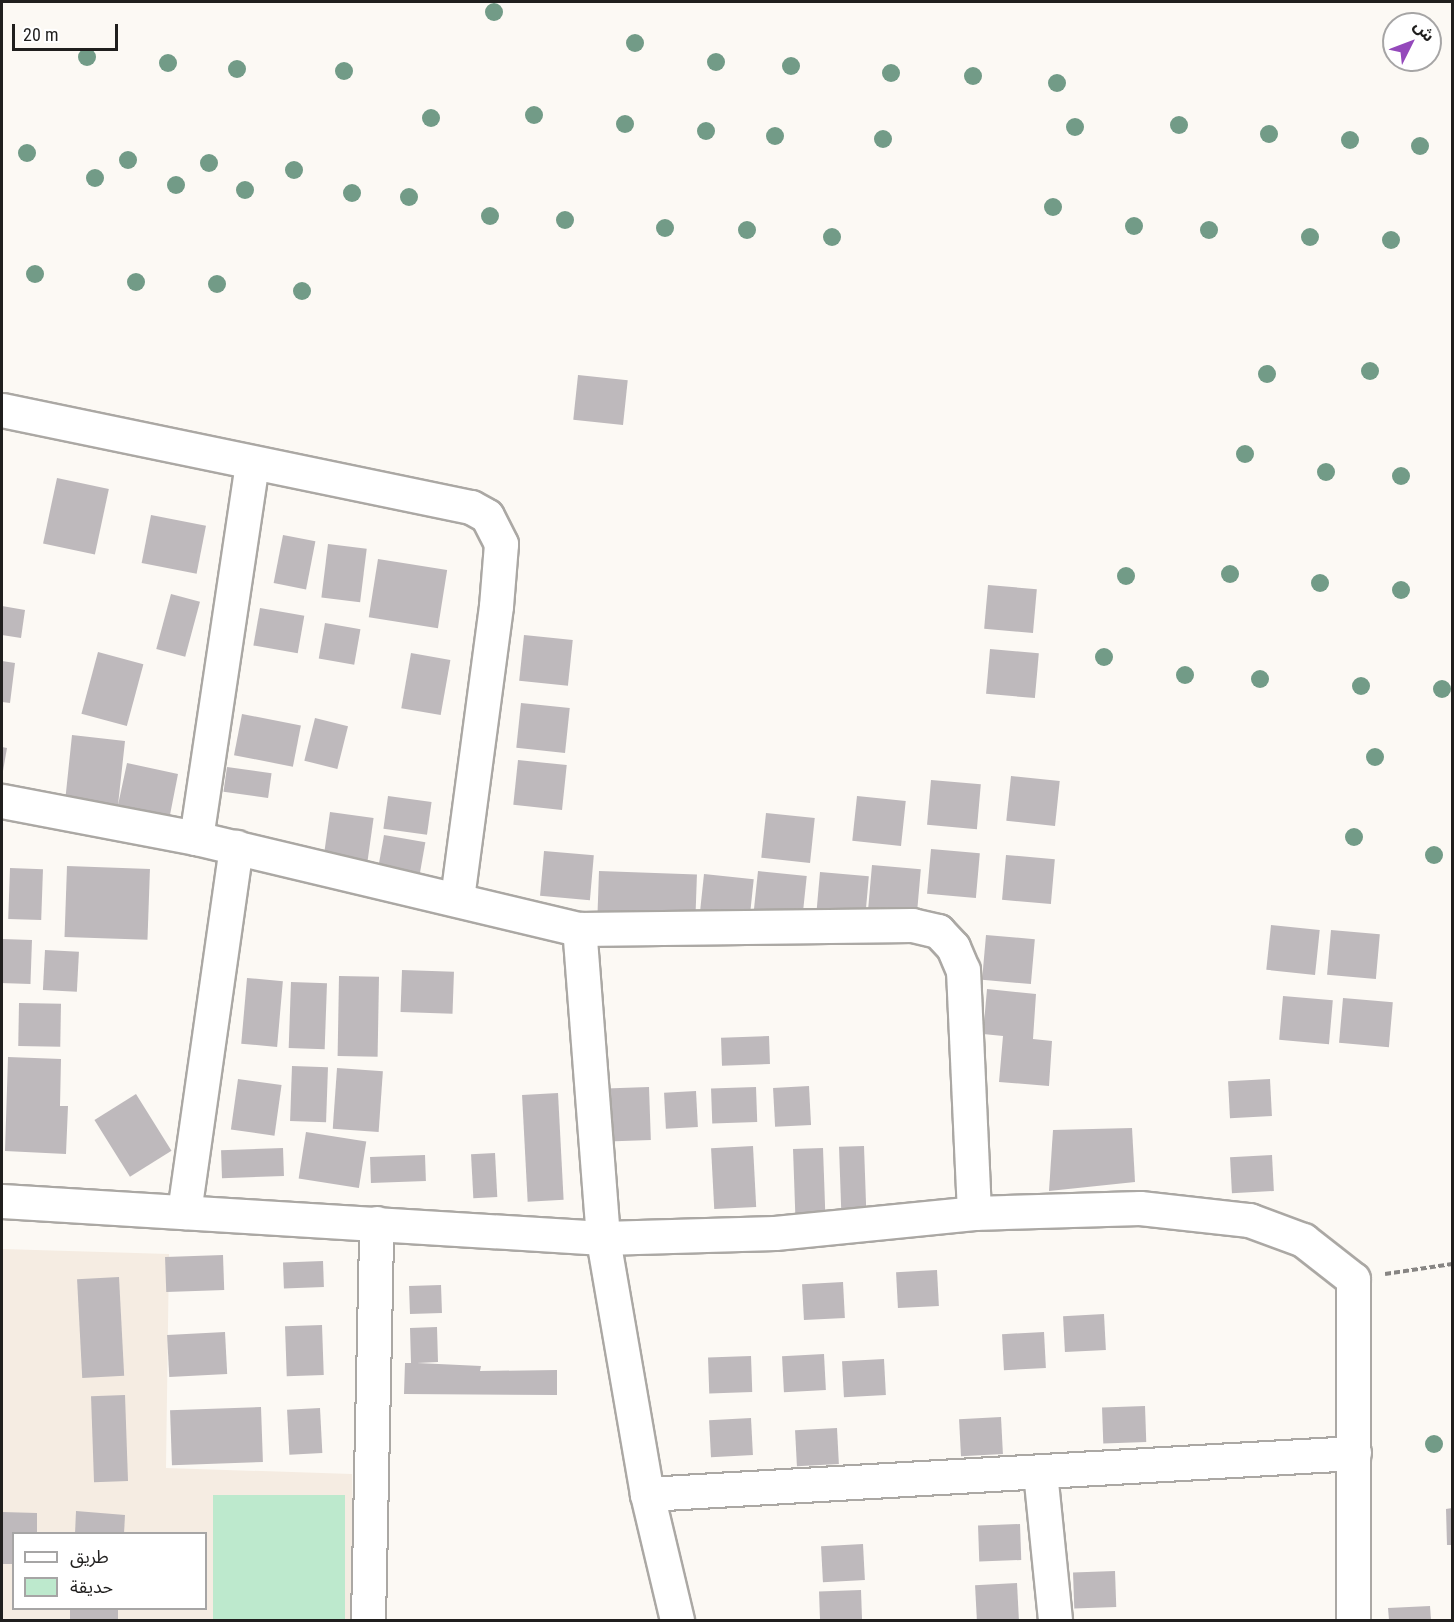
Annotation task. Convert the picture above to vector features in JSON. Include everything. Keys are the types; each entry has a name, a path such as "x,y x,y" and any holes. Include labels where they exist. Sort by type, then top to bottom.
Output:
{"street":[{"path":"2,410 252,464 471,507 487,516 497,530 501,544 496,606 457,898"},
{"path":"196,838 252,464"},
{"path":"2,801 196,838 457,898 579,929 912,925 938,931 953,947 963,970 974,1213"},
{"path":"184,1212 236,847"},
{"path":"579,929 603,1238 647,1494 677,1620"},
{"path":"2,1201 603,1238 775,1233 974,1213 1140,1208 1249,1220 1303,1240 1353,1279 1353,1620"},
{"path":"368,1620 376,1223"},
{"path":"647,1494 1354,1453"},
{"path":"1040,1472 1055,1620"}],"path":[{"path":"1353,1279 1452,1264"}],"shaded area":[{"path":"2,1249 169,1254 166,1468 352,1474 355,1620 2,1620"}],"green space":[{"path":"213,1495 345,1495 345,1620 213,1620"}],"building":[{"path":"578,375 628,380 623,425 573,420"},
{"path":"57,478 109,489 95,555 43,544"},
{"path":"151,515 206,526 197,574 142,563"},
{"path":"283,535 315,541 306,589 274,583"},
{"path":"328,544 367,549 360,602 321,598"},
{"path":"378,559 447,570 438,628 369,617"},
{"path":"988,585 1037,589 1033,633 984,629"},
{"path":"171,594 200,602 185,657 156,649"},
{"path":"2,606 25,610 21,638 2,635"},
{"path":"260,608 304,616 298,653 253,645"},
{"path":"325,623 360,629 354,665 319,658"},
{"path":"524,635 573,640 568,686 519,681"},
{"path":"990,649 1039,653 1035,698 986,694"},
{"path":"98,652 143,664 127,726 81,714"},
{"path":"411,653 450,660 441,715 401,708"},
{"path":"2,661 15,663 10,703 2,702"},
{"path":"521,703 570,708 565,753 516,748"},
{"path":"242,714 301,725 293,767 234,755"},
{"path":"315,718 348,726 337,769 304,761"},
{"path":"72,735 125,741 118,805 127,763 178,774 169,820 65,802"},
{"path":"2,747 7,748 3,771 2,771"},
{"path":"518,760 567,765 562,810 513,805"},
{"path":"227,767 272,773 268,798 224,792"},
{"path":"1011,776 1060,781 1055,826 1006,821"},
{"path":"931,780 981,784 977,829 927,825"},
{"path":"388,796 432,802 427,835 383,829"},
{"path":"857,796 906,801 901,846 852,841"},
{"path":"330,812 374,818 368,861 324,855"},
{"path":"766,813 815,818 810,863 761,858"},
{"path":"384,835 425,842 420,874 378,867"},
{"path":"931,849 980,853 976,898 927,894"},
{"path":"544,851 594,855 590,900 540,896"},
{"path":"1006,855 1055,859 1051,904 1002,900"},
{"path":"872,865 921,869 917,914 868,910"},
{"path":"67,866 150,869 147,940 65,937"},
{"path":"10,868 43,869 41,920 8,919"},
{"path":"599,871 697,874 695,919 597,916"},
{"path":"758,871 807,876 802,921 753,916"},
{"path":"820,872 869,876 865,921 816,917"},
{"path":"704,874 754,879 749,924 699,919"},
{"path":"1271,925 1320,930 1315,975 1266,970"},
{"path":"1331,930 1380,934 1376,979 1327,975"},
{"path":"986,935 1035,939 1031,984 982,980"},
{"path":"2,939 32,940 30,984 2,983"},
{"path":"45,950 79,952 77,992 43,990"},
{"path":"402,970 454,972 453,1014 401,1012"},
{"path":"339,976 379,977 378,1057 338,1056"},
{"path":"247,978 283,981 277,1047 241,1044"},
{"path":"291,982 327,983 325,1049 289,1048"},
{"path":"987,989 1036,994 1033,1039 1052,1041 1049,1086 999,1082 1003,1036 983,1034"},
{"path":"1283,996 1333,1000 1329,1044 1279,1040"},
{"path":"1343,998 1393,1002 1389,1047 1339,1043"},
{"path":"19,1003 61,1004 60,1047 18,1046"},
{"path":"769,1036 770,1064 722,1066 721,1038"},
{"path":"8,1057 61,1059 60,1106 68,1106 66,1154 5,1151"},
{"path":"292,1066 328,1067 326,1122 290,1121"},
{"path":"337,1068 383,1071 379,1132 333,1129"},
{"path":"238,1079 282,1085 274,1136 231,1130"},
{"path":"1270,1079 1272,1116 1230,1118 1228,1081"},
{"path":"809,1086 811,1125 775,1127 773,1088"},
{"path":"649,1087 651,1140 608,1141 606,1089"},
{"path":"756,1087 757,1122 712,1124 711,1089"},
{"path":"696,1091 698,1127 666,1129 664,1093"},
{"path":"558,1093 564,1200 528,1202 522,1095"},
{"path":"136,1094 172,1151 130,1177 94,1120"},
{"path":"1132,1128 1135,1182 1049,1191 1053,1130"},
{"path":"306,1132 366,1142 359,1188 299,1178"},
{"path":"753,1146 756,1207 714,1209 711,1148"},
{"path":"864,1146 867,1220 842,1221 839,1147"},
{"path":"283,1148 284,1176 222,1178 221,1150"},
{"path":"823,1148 826,1221 796,1222 793,1149"},
{"path":"495,1153 497,1197 473,1198 471,1154"},
{"path":"425,1155 426,1181 371,1183 370,1157"},
{"path":"1272,1155 1274,1191 1232,1193 1230,1157"},
{"path":"223,1255 224,1290 166,1292 165,1257"},
{"path":"323,1261 324,1287 284,1288 283,1262"},
{"path":"937,1270 939,1306 898,1308 896,1272"},
{"path":"119,1277 124,1376 82,1378 77,1279"},
{"path":"843,1282 845,1318 804,1320 802,1284"},
{"path":"441,1285 442,1313 410,1314 409,1286"},
{"path":"1104,1314 1106,1350 1065,1352 1063,1316"},
{"path":"322,1325 324,1375 287,1376 285,1326"},
{"path":"437,1327 438,1362 417,1363 481,1366 480,1371 557,1370 557,1395 404,1394 405,1363 411,1363 410,1328"},
{"path":"225,1332 227,1374 169,1377 167,1335"},
{"path":"1044,1332 1046,1368 1004,1370 1002,1334"},
{"path":"824,1354 826,1390 784,1392 782,1356"},
{"path":"751,1356 752,1392 709,1393 708,1358"},
{"path":"884,1359 886,1395 844,1397 842,1361"},
{"path":"125,1395 128,1481 94,1482 91,1396"},
{"path":"1145,1406 1146,1442 1103,1443 1102,1408"},
{"path":"261,1407 263,1462 172,1465 170,1410"},
{"path":"320,1408 322,1453 289,1455 287,1410"},
{"path":"1001,1417 1003,1454 961,1456 959,1419"},
{"path":"751,1418 753,1455 711,1457 709,1420"},
{"path":"837,1428 839,1464 797,1466 795,1430"},
{"path":"1452,1508 1452,1545 1447,1545 1446,1509"},
{"path":"76,1511 125,1515 124,1532 75,1532"},
{"path":"2,1512 37,1513 37,1532 12,1532 12,1564 2,1564"},
{"path":"1020,1524 1021,1560 979,1561 978,1525"},
{"path":"863,1544 865,1580 823,1582 821,1546"},
{"path":"1115,1571 1116,1607 1074,1608 1073,1572"},
{"path":"1017,1583 1019,1620 977,1620 975,1585"},
{"path":"861,1590 862,1620 820,1620 819,1591"},
{"path":"1430,1606 1431,1620 1389,1620 1388,1608"},
{"path":"70,1610 118,1610 118,1620 70,1620"}]}
